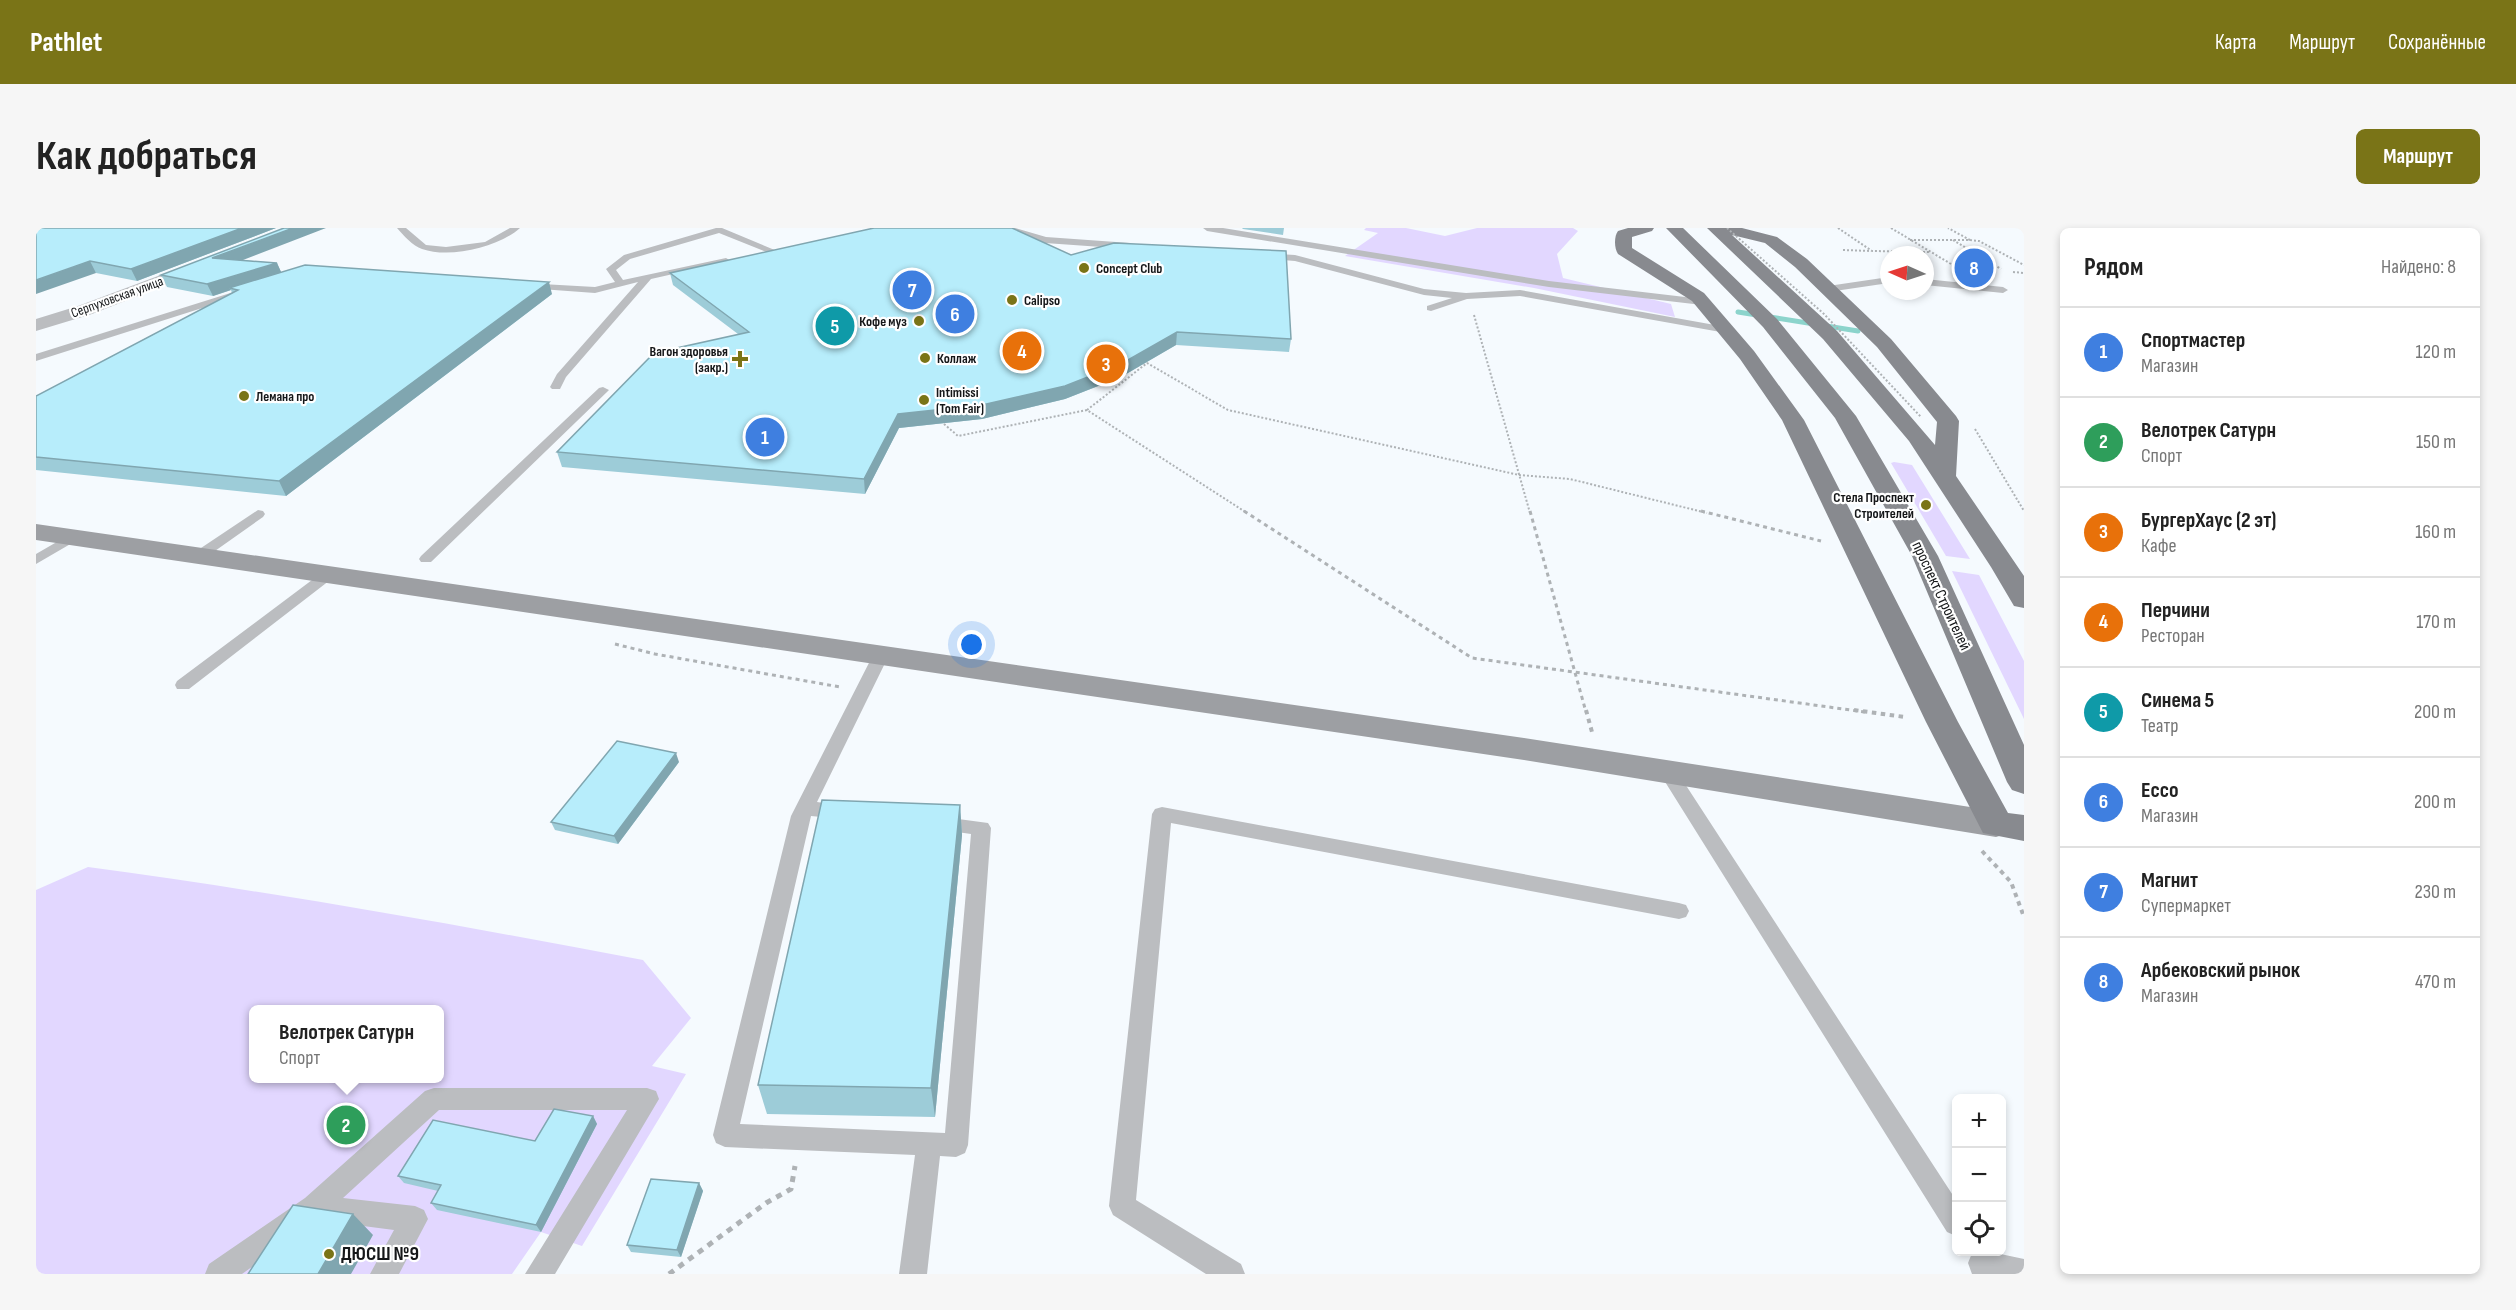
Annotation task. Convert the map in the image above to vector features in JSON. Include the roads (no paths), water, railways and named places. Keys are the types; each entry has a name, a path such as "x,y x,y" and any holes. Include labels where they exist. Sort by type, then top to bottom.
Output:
{"main road":[{"path":"1646,228 1624,234 1624,250 1702,302 1726,330 1793,420 1942,722 2010,826"},
{"name":"проспект Строителей","path":"1674,228 1770,323 1845,416 1925,556 2024,782"},
{"path":"1715,228 1830,335 1912,418 1944,476 2005,567 2024,600"},
{"path":"1725,228 1771,240 1801,263 1884,343 1948,421 1944,476"}],"street":[{"name":"Серпуховская улица","path":"36,325 85,310 219,258"},
{"path":"36,532 1601,762 2010,826"}],"lane":[{"path":"401,228 423,247 446,250 487,244 516,228"},
{"path":"1006,228 1045,240 1140,247"},
{"path":"1207,228 1538,283 1702,302"},
{"path":"621,284 610,270 627,257 719,229 772,251"},
{"path":"750,256 784,249"},
{"path":"1248,255 1295,258 1414,290 1466,296 1520,294 1726,330"},
{"path":"517,284 595,290 739,258"},
{"path":"556,387 561,376 648,277"},
{"path":"1828,289 1880,281"},
{"path":"1934,283 2003,290"},
{"path":"36,358 249,291"},
{"path":"1431,308 1466,296"},
{"path":"426,559 603,390"},
{"path":"201,555 258,514"},
{"path":"36,560 74,536"},
{"path":"183,685 329,574"},
{"path":"881,655 801,816 725,1135 956,1145 981,828 911,820"},
{"path":"1668,772 1952,1217"},
{"path":"806,808 864,814"},
{"path":"1231,1274 1122,1206 1162,814 1679,911"},
{"path":"219,1274 314,1207 434,1099 647,1099 563,1239 538,1274"},
{"path":"913,1274 929,1143"},
{"path":"314,1207 415,1220 384,1274"},
{"path":"1981,1263 2024,1273"}],"waterway":[{"path":"1738,312 1858,331"}],"place":[{"name":"Concept Club","path":"1084,268"},
{"name":"Арбековский рынок","path":"1974,268"},
{"name":"Магнит","path":"912,290"},
{"name":"Calipso","path":"1012,300"},
{"name":"Ecco","path":"955,314"},
{"name":"Кофе муз","path":"919,321"},
{"name":"Синема 5","path":"835,326"},
{"name":"Перчини","path":"1022,351"},
{"name":"Коллаж","path":"925,358"},
{"name":"Вагон здоровья (закр.)","path":"740,359"},
{"name":"БургерХаус (2 эт)","path":"1106,364"},
{"name":"Лемана про","path":"244,396"},
{"name":"Intimissi (Tom Fair)","path":"924,400"},
{"name":"Спортмастер","path":"765,437"},
{"name":"Стела Проспект Строителей","path":"1926,505"},
{"name":"Велотрек Сатурн","path":"346,1125"},
{"name":"ДЮСШ №9","path":"329,1254"}]}
